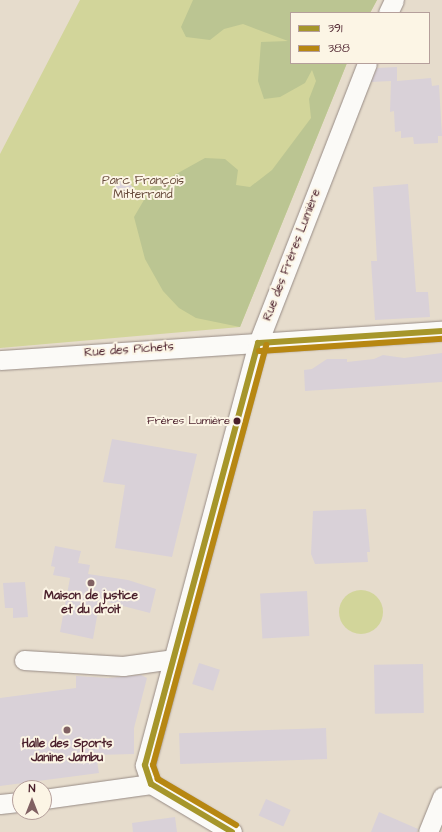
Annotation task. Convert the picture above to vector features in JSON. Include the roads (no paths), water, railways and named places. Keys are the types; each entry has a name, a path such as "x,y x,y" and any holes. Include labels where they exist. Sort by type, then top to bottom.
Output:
{"street":[{"path":"388,12 394,0"},
{"name":"Rue des Frères Lumière","path":"151,784 145,765 258,344 367,64"},
{"name":"Rue des Pichets","path":"0,360 231,342 258,344 442,332"},
{"path":"24,660 124,666 173,659"},
{"path":"52,798 151,784 232,832"},
{"path":"428,832 442,797"},
{"path":"0,804 12,803"}],"place":[{"name":"Frères Lumière","path":"237,421"},
{"name":"Maison de justice et du droit","path":"91,583"},
{"name":"Halle des Sports Janine Jambu","path":"67,730"}],"park label":[{"name":"Parc François Mitterrand","path":"143,188"}]}
